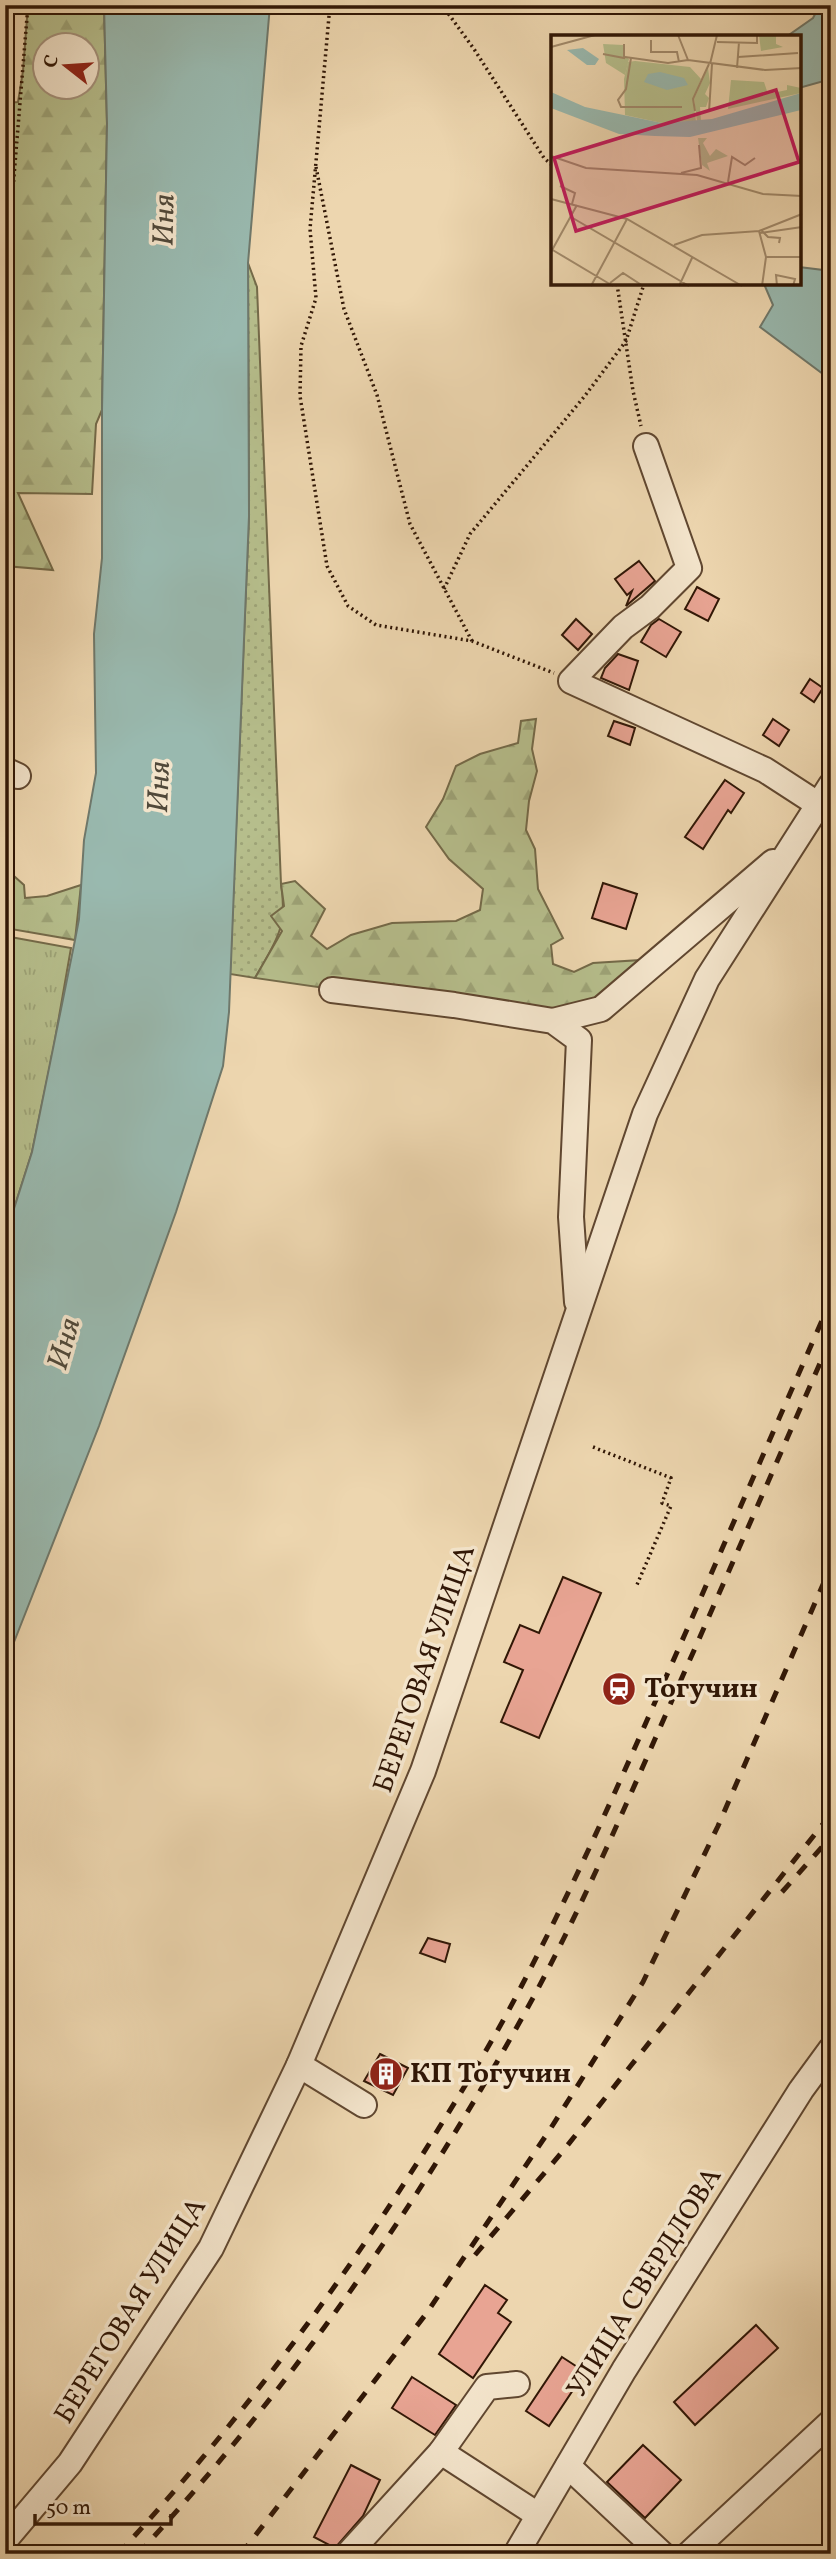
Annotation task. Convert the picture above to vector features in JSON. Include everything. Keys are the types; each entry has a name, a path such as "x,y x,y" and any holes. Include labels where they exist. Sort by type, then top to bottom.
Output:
{"street":[{"path":"646,446 689,568 650,607 623,627 571,681 825,795"},
{"name":"БЕРЕГОВАЯ УЛИЦА","path":"5,2540 70,2463 211,2248 299,2065 424,1770 645,1114 707,979 825,795"},
{"path":"332,990 553,1021 601,1009 796,842"},
{"path":"553,1021 579,1040 571,1217 578,1316"},
{"name":"УЛИЦА СВЕРДЛОВА","path":"516,2554 639,2347 802,2090 831,2049"},
{"path":"299,2065 364,2105"},
{"path":"348,2554 441,2452 487,2387 517,2384"},
{"path":"689,2554 831,2422"},
{"path":"441,2452 538,2515"},
{"path":"568,2466 662,2554"}],"path":[{"path":"5,286 28,5"},
{"path":"330,5 310,229 316,298 301,346 300,396 327,566 348,606 376,625 472,641 538,665 571,681"},
{"path":"442,5 474,48 544,158 551,164"},
{"path":"315,160 344,309 377,395 410,524 472,641"},
{"path":"617,285 633,391 646,446"},
{"path":"444,589 470,534 584,397 626,341 644,285"},
{"path":"593,1447 671,1478 662,1503 671,1506 636,1587"}],"green space":[{"path":"28,5 104,5 107,124 102,410 96,424 92,494 18,493 53,570 5,566 5,103 18,102"},
{"path":"248,263 257,287 283,899 279,934 255,978 230,974 249,516"},
{"path":"536,719 532,749 537,771 529,801 526,830 535,849 538,889 563,938 551,945 553,964 574,972 593,963 642,960 601,1009 553,1021 255,978 282,931 271,916 284,906 281,884 295,881 325,909 311,936 327,949 351,935 392,923 456,921 480,910 483,889 449,859 426,827 443,799 456,766 480,754 518,743 521,721"},
{"path":"5,868 24,885 25,898 47,896 81,885 75,940 5,928"},
{"path":"5,936 71,948 32,1152 5,1237"}],"water":[{"name":"Иня","path":"104,5 270,5 248,263 249,516 229,1012 223,1066 176,1212 99,1426 5,1665 5,1237 32,1152 75,940 79,919 84,840 96,773 94,634 102,558 107,124"},
{"path":"820,5 831,5 831,79 801,87 801,35 789,35 813,18"},
{"path":"801,267 831,271 831,380 760,327 773,305 764,285 801,285"}],"building":[{"path":"639,561 655,581 626,606 632,591 627,595 615,579"},
{"path":"697,587 719,599 708,621 685,609"},
{"path":"576,619 592,634 578,650 562,635"},
{"path":"659,619 681,632 666,657 641,642 651,625"},
{"path":"618,654 638,661 629,690 601,678 605,668"},
{"path":"810,679 823,688 814,702 801,693"},
{"path":"773,719 789,730 779,746 763,735"},
{"path":"614,721 635,728 630,745 608,736"},
{"path":"725,780 744,793 731,813 728,810 703,849 685,837"},
{"path":"603,883 637,894 626,929 592,918"},
{"path":"563,1577 601,1593 539,1738 501,1722 523,1670 504,1662 520,1625 539,1633"},
{"path":"428,1938 450,1944 445,1962 420,1953"},
{"name":"КП Тогучин","path":"380,2054 408,2068 393,2095 364,2081"},
{"path":"485,2285 507,2300 498,2313 511,2322 473,2378 439,2354"},
{"path":"756,2325 778,2348 695,2425 674,2402"},
{"path":"562,2357 585,2372 549,2426 526,2411"},
{"path":"412,2377 456,2405 435,2435 392,2408"},
{"path":"643,2445 681,2480 645,2518 607,2482"},
{"path":"351,2465 380,2480 363,2516 335,2548 314,2537"}],"railway":[{"path":"118,2554 205,2455 325,2300 399,2191 491,2042 544,1942 606,1811 831,1300"},
{"path":"138,2554 195,2490 303,2356 402,2216 492,2071 552,1962 603,1856 831,1338"},
{"path":"241,2554 426,2314 549,2131 643,1982 718,1826 831,1566"},
{"path":"475,2255 563,2151 831,1814"},
{"path":"782,1892 831,1837"}],"place":[{"name":"Тогучин","path":"619,1689"},
{"name":"КП Тогучин","path":"386,2074"}]}
